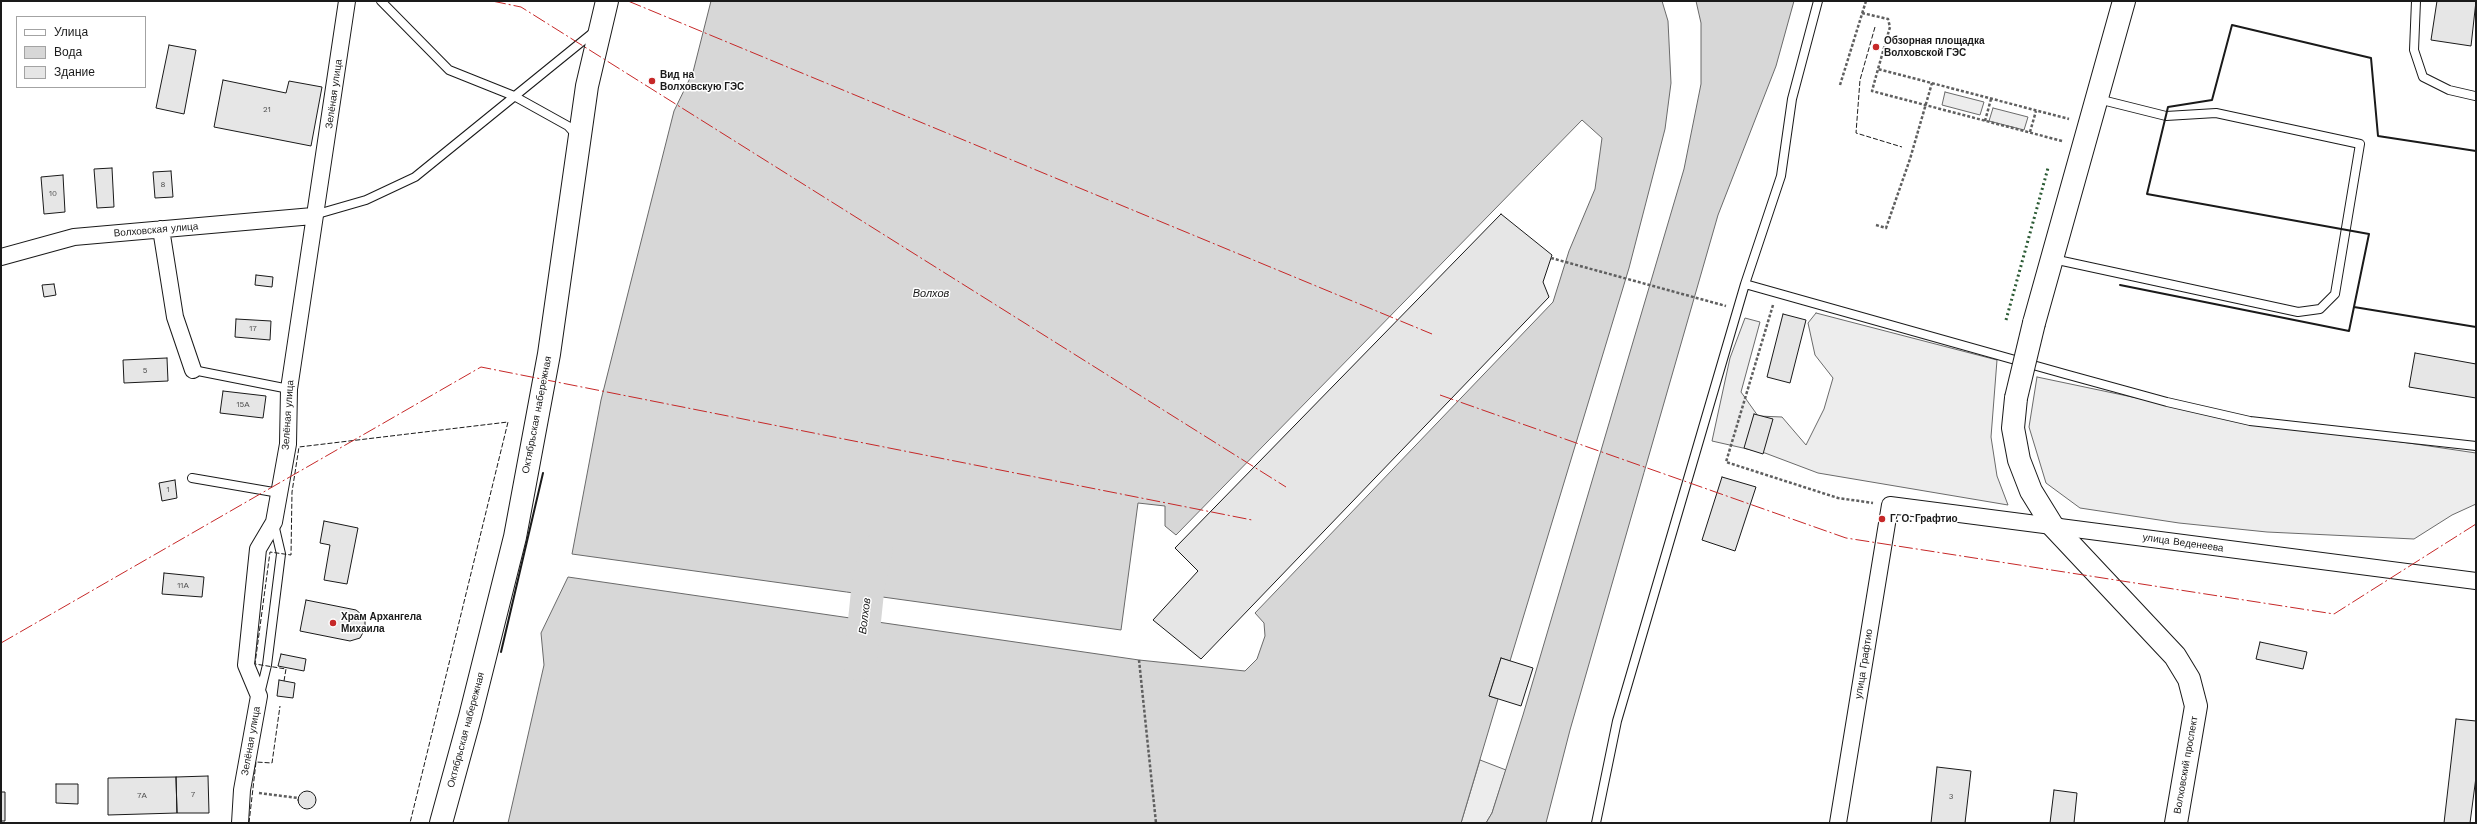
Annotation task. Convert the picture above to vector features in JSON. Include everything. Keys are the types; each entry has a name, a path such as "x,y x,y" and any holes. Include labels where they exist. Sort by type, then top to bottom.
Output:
{"street":[{"name":"Зелёная улица","path":"240,823 242,790 259,696 246,665 258,549 274,522 288,444 289,389 313,216 330,126 347,1"},
{"name":"Октябрьская набережная","path":"441,823 470,717 515,537 549,354 587,86 607,1"},
{"path":"2052,525 2031,491 2019,460 2013,428 2016,398 2034,323 2124,1"},
{"name":"Волховская улица","path":"1,257 74,237 313,216"},
{"path":"161,229 175,317 193,370"},
{"name":"улица Веденеева","path":"1890,505 2476,581"},
{"name":"улица Графтио","path":"1838,823 1890,505"},
{"name":"Волховский проспект","path":"2052,525 2175,656 2189,679 2196,706 2176,823"}],"lane":[{"path":"381,1 449,70 514,96 568,126 580,139"},
{"path":"1596,823 1617,721 1745,284 1781,176 1792,99 1818,1"},
{"path":"2416,1 2414,50 2423,77 2449,90 2476,93"},
{"path":"313,216 366,200 415,177 514,96 574,50 602,25"},
{"path":"2052,258 2298,312 2320,309 2336,294 2360,144 2216,113 2166,116 2096,98"},
{"path":"1745,284 2167,402 2250,420 2476,446"},
{"path":"193,370 289,389"},
{"path":"192,478 279,493"},
{"path":"259,696 267,665 281,554 274,522"}],"path":[{"path":"1840,85 1866,1"},
{"path":"1862,13 1888,19 1890,27 1872,91 2062,141"},
{"path":"1878,69 2068,119"},
{"path":"1876,225 1886,228 1932,83"},
{"path":"1985,120 1991,98"},
{"path":"2030,132 2036,110"},
{"path":"1551,258 1738,310"},
{"path":"1777,292 1726,462 1838,498 1890,505"},
{"path":"1139,660 1156,823"},
{"path":"242,790 298,798"}],"shaded area":[{"path":"1945,92 1984,102 1980,115 1942,105"},
{"path":"1993,108 2028,117 2024,130 1989,121"},
{"path":"1816,313 1997,360 1991,437 1997,476 2008,505 1818,473 1765,453 1712,441 1730,358 1745,318 1760,322 1741,392 1758,416 1782,417 1806,445 1824,409 1833,378 1815,355 1808,323"},
{"path":"2037,377 2213,414 2476,453 2476,504 2452,515 2414,539 2267,532 2179,523 2080,508 2046,483 2029,427"},
{"path":"1480,760 1506,770 1492,813 1486,823 1461,823"}],"water":[{"name":"Волхов","path":"711,1 1662,1 1668,21 1671,83 1665,129 1629,268 1510,661 1501,658 1489,696 1498,699 1461,823 508,823 544,665 541,633 568,577 1139,660 1245,671 1257,659 1265,636 1264,623 1255,613 1553,302 1569,251 1595,189 1602,138 1582,120 1176,535 1165,526 1165,506 1138,503 1121,630 572,554 601,400 674,111 693,72"},
{"path":"1696,1 1794,1 1776,66 1718,215 1570,730 1546,823 1486,823 1492,813 1523,715 1684,169 1701,84 1701,23"}],"building":[{"path":"2437,1 2476,1 2471,46 2431,40"},
{"path":"169,45 196,50 184,114 156,108"},
{"path":"223,80 286,93 289,81 322,87 311,146 214,127"},
{"path":"112,168 114,207 97,208 94,169"},
{"path":"171,171 173,197 155,198 153,172"},
{"path":"63,175 65,212 44,214 41,177"},
{"path":"1501,214 1552,255 1543,282 1549,297 1201,659 1153,620 1198,571 1175,548"},
{"path":"256,275 273,277 272,287 255,285"},
{"path":"54,284 56,295 44,297 42,285"},
{"path":"1783,314 1806,320 1790,383 1767,377"},
{"path":"236,319 271,321 270,340 235,337"},
{"path":"2415,353 2476,364 2476,398 2409,387"},
{"path":"167,358 168,381 124,383 123,360"},
{"path":"223,391 266,396 263,418 220,413"},
{"path":"1754,414 1773,419 1763,454 1744,448"},
{"path":"1722,477 1756,487 1735,551 1702,540"},
{"path":"175,480 177,498 162,501 159,483"},
{"path":"324,521 358,528 347,584 324,580 330,545 320,543"},
{"path":"164,573 204,577 202,597 162,594"},
{"name":"Храм Архангела Михаила","path":"306,600 356,610 365,617 365,629 360,638 350,641 300,631"},
{"path":"2260,642 2307,652 2303,669 2256,659"},
{"path":"281,654 306,659 304,671 278,666"},
{"path":"1501,658 1533,668 1521,706 1489,696"},
{"path":"279,680 295,683 293,698 277,696"},
{"path":"2456,719 2476,721 2476,777 2470,823 2444,823"},
{"path":"1937,767 1971,771 1965,823 1931,823"},
{"path":"208,776 209,813 177,813 176,777"},
{"path":"176,777 177,813 108,815 108,778"},
{"path":"56,784 78,784 78,804 56,803"},
{"path":"2054,790 2077,793 2074,823 2050,823"},
{"path":"307,791 313,794 316,800 313,806 307,809 301,806 298,800 301,794"},
{"path":"1,792 5,792 5,821 1,821"}],"waterway":[{"name":"Волхов","path":"860,664 868,587 876,551"}],"hedge":[{"path":"2006,320 2048,168"}],"fence":[{"path":"1875,27 1860,80 1856,133 1902,147"},
{"path":"284,681 286,669 255,664 270,552 291,555 292,492 299,447 508,422 410,823"},
{"path":"249,823 256,762 272,763 280,706"}],"wall":[{"path":"2120,285 2349,331 2369,234 2147,194 2168,107 2212,100 2232,25 2371,58 2378,136 2476,151"},
{"path":"2354,307 2476,327"},
{"path":"501,652 543,473"}],"power":[{"path":"492,1 521,7 1286,487"},
{"path":"628,1 1432,334"},
{"path":"1,643 481,367 1252,520"},
{"path":"1440,395 1846,538 2334,614 2476,524"}],"place":[{"name":"Обзорная площадка Волховской ГЭС","path":"1876,47"},
{"name":"Вид на Волховскую ГЭС","path":"652,81"},
{"name":"Г. О. Графтио","path":"1882,519"},
{"name":"Храм Архангела Михаила","path":"333,623"}]}
